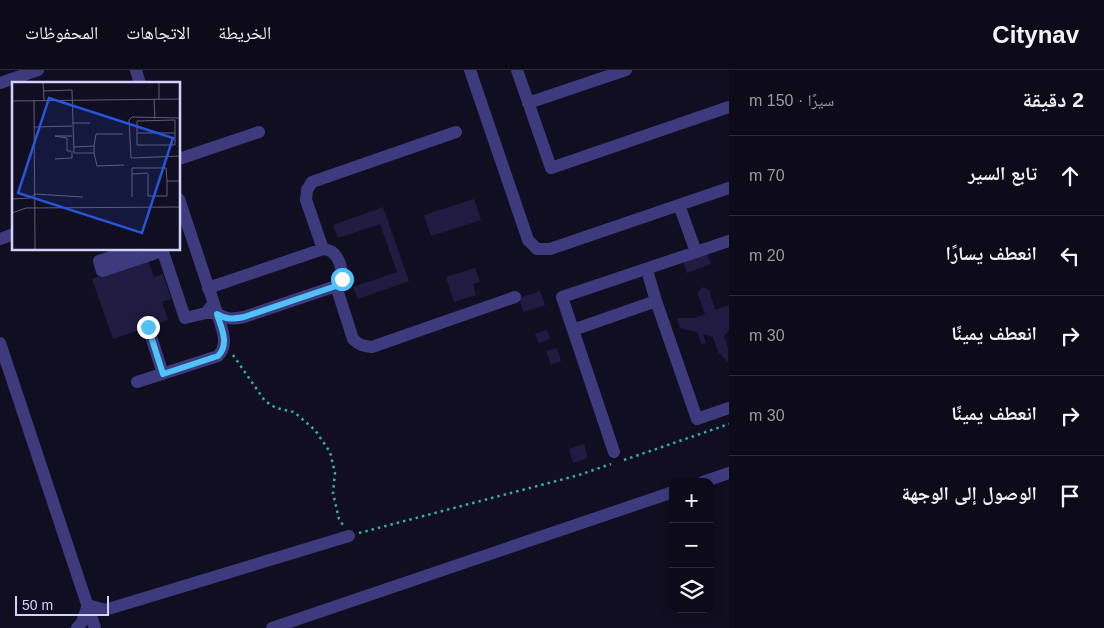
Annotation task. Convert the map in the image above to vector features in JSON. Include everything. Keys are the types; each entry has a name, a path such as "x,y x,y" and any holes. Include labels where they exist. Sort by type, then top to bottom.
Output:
{"lane":[{"path":"0,83 38,70"},
{"path":"470,70 528,240 537,249 550,249 729,188"},
{"path":"517,70 550,168 729,107"},
{"path":"528,103 626,70"},
{"path":"180,159 259,132"},
{"path":"323,249 306,200 307,190 312,182 456,132"},
{"path":"678,205 696,252"},
{"path":"137,382 218,356 223,350 224,343 212,310 208,288 184,233 180,206"},
{"path":"0,239 12,235"},
{"path":"614,452 562,297 729,241"},
{"path":"208,288 323,249 331,250 336,254 342,271 342,279 336,286 244,317 232,320 225,319 212,310"},
{"path":"133,250 99,261 102,271 162,250 185,318 212,310"},
{"path":"647,270 697,419 729,408"},
{"path":"336,286 353,339 363,346 372,347 515,297"},
{"path":"573,330 656,301"},
{"path":"148,327 163,374"},
{"path":"0,343 95,628"},
{"path":"714,478 729,473"},
{"path":"272,628 669,493"},
{"path":"88,605 106,610 349,536"},
{"path":"77,628 82,622 88,605"}],"path":[{"path":"224,343 265,401 276,408 294,412 315,430 330,452 335,474 333,492 339,519 349,536 579,474 729,424"}],"building":[{"path":"474,199 481,220 431,236 424,215"},
{"path":"383,207 409,281 358,299 353,287 397,272 380,224 338,238 333,225"},
{"path":"707,253 711,264 687,273 683,261"},
{"path":"148,260 154,277 163,274 171,299 162,302 168,320 113,339 92,279"},
{"path":"475,268 480,282 473,284 476,295 454,302 446,277"},
{"path":"704,287 709,290 715,310 729,305 729,330 724,336 728,348 728,362 718,352 713,337 703,334 706,343 701,344 698,333 680,328 677,318 695,318 705,314 698,294 700,289"},
{"path":"540,291 545,305 523,312 519,298"},
{"path":"547,330 550,339 539,343 535,334"},
{"path":"557,348 561,361 551,365 546,351"},
{"path":"584,444 588,458 573,463 569,449"}],"route":[{"path":"148,327 163,374 218,356 223,350 224,343 217,314 225,319 232,320 244,317 336,286 342,279"}]}
